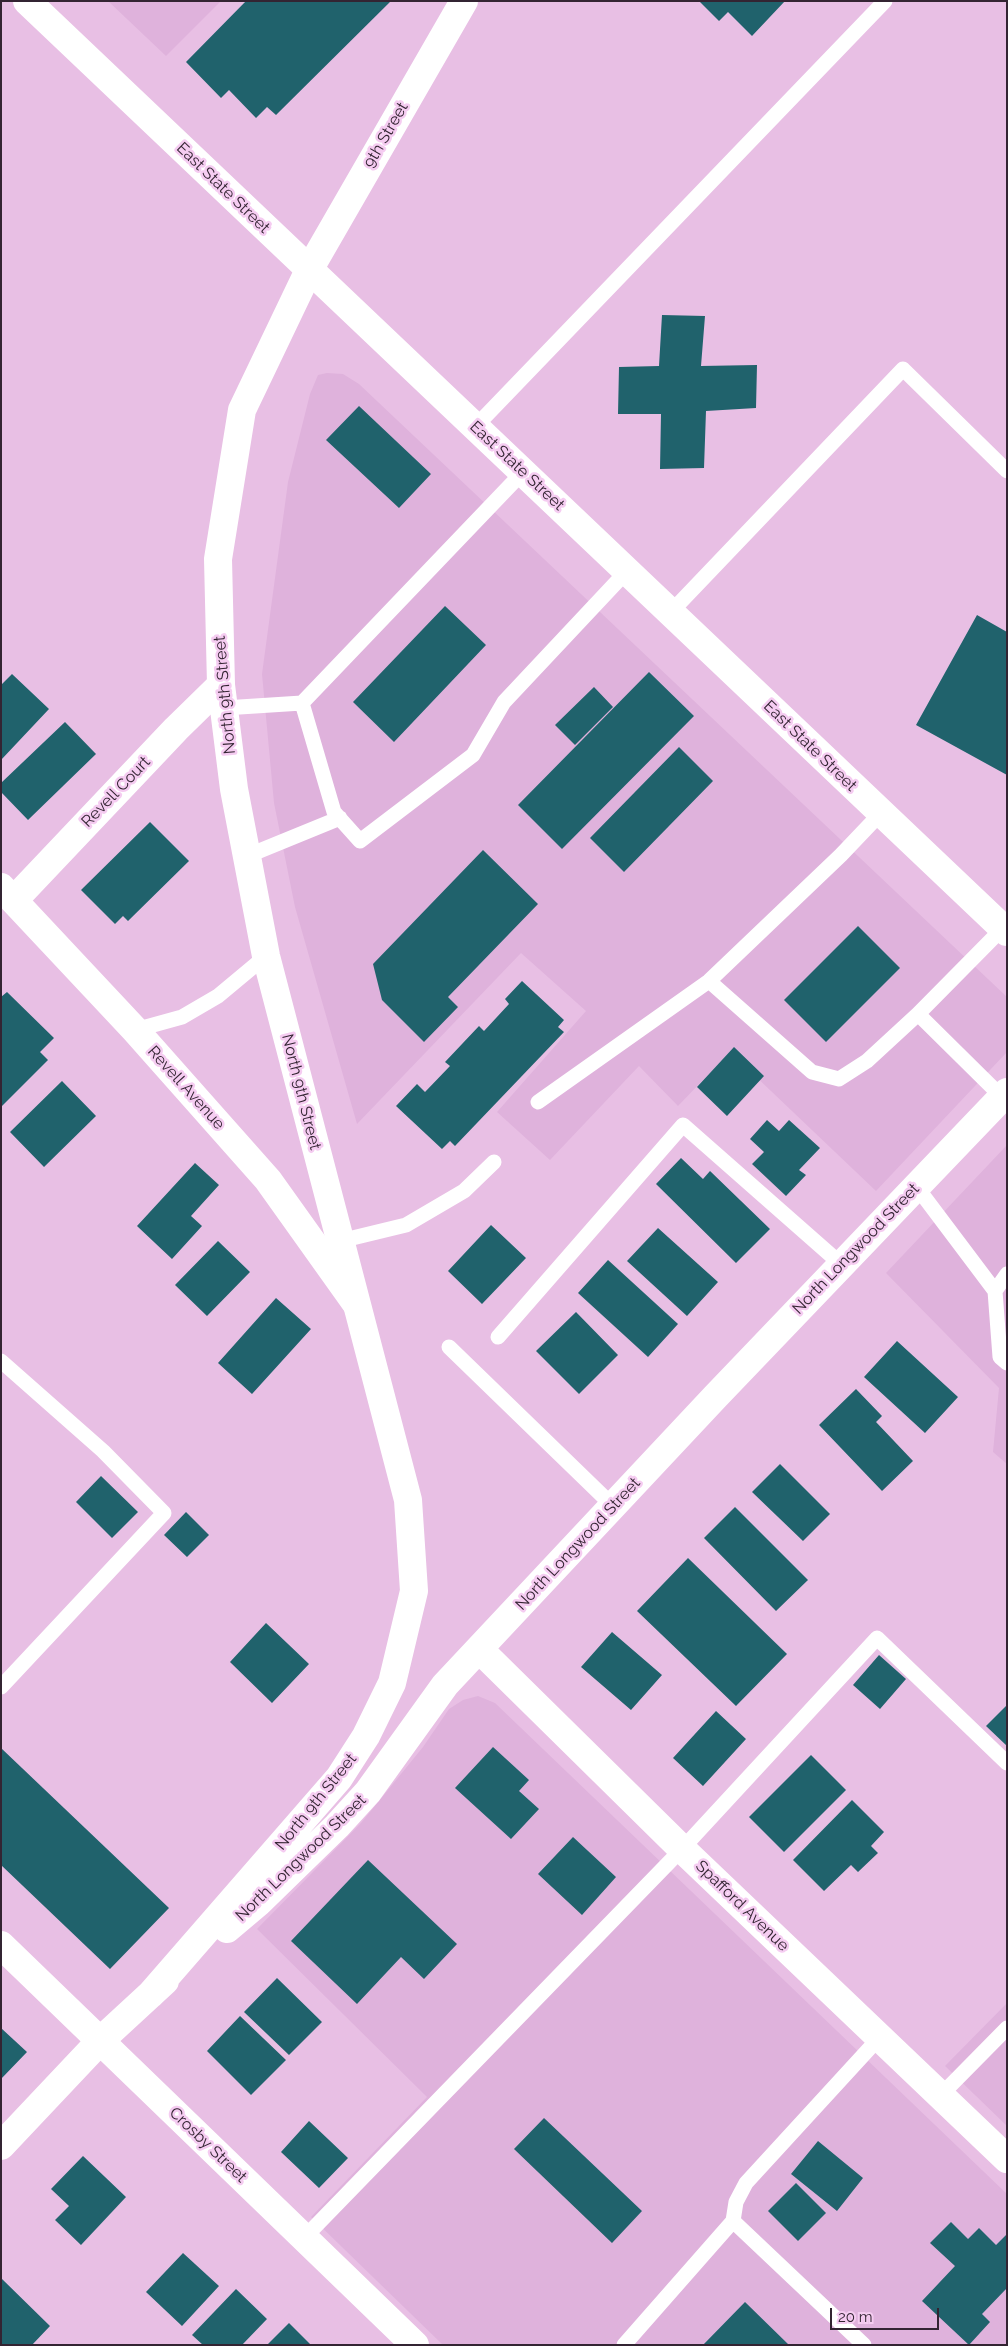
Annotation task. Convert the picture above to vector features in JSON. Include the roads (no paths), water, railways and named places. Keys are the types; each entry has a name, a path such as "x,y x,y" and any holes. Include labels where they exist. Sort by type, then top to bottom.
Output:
{"main road":[{"name":"East State Street","path":"27,1 880,814 1005,930"},
{"name":"9th Street","path":"309,270 464,1"},
{"name":"North 9th Street","path":"254,1877 339,1778 366,1736 392,1682 414,1591 408,1500 266,956 234,789 222,696 218,559 242,410 309,270"},
{"name":"Revell Court","path":"8,893 176,729 222,696"},
{"name":"Revell Avenue","path":"8,893 135,1030 268,1180 355,1302"},
{"name":"North Longwood Street","path":"1,2146 101,2040 151,1994 259,1902 337,1826 368,1792 445,1685 1004,1095"},
{"name":"Spafford Avenue","path":"480,1650 682,1849 1007,2160"},
{"name":"North Longwood Street","path":"151,1994 254,1877"},
{"name":"Crosby Street","path":"1,1945 414,2345"}],"lane":[{"path":"475,427 885,1"},
{"path":"670,613 903,369 1007,471"},
{"path":"302,703 522,472"},
{"path":"302,703 334,812 360,841 473,755 504,702 627,571"},
{"path":"222,696 302,703"},
{"path":"538,1102 709,982 841,855 880,814"},
{"path":"247,856 340,818"},
{"path":"709,982 812,1072 839,1079 867,1061 1005,930"},
{"path":"135,1030 182,1018 218,996 266,956"},
{"path":"918,1014 1004,1095"},
{"path":"498,1336 683,1125 842,1265"},
{"path":"340,1241 406,1224 464,1191 494,1162"},
{"path":"916,1186 995,1291 1000,1357 1007,1363"},
{"path":"995,1291 1007,1274"},
{"path":"449,1347 613,1506"},
{"path":"1,1361 103,1451 164,1513 1,1688"},
{"path":"304,2238 682,1849 877,1638 1007,1763"},
{"path":"940,2096 1007,2028"},
{"path":"624,2345 733,2221 736,2202 746,2183 879,2038"},
{"path":"733,2221 864,2345"}]}
